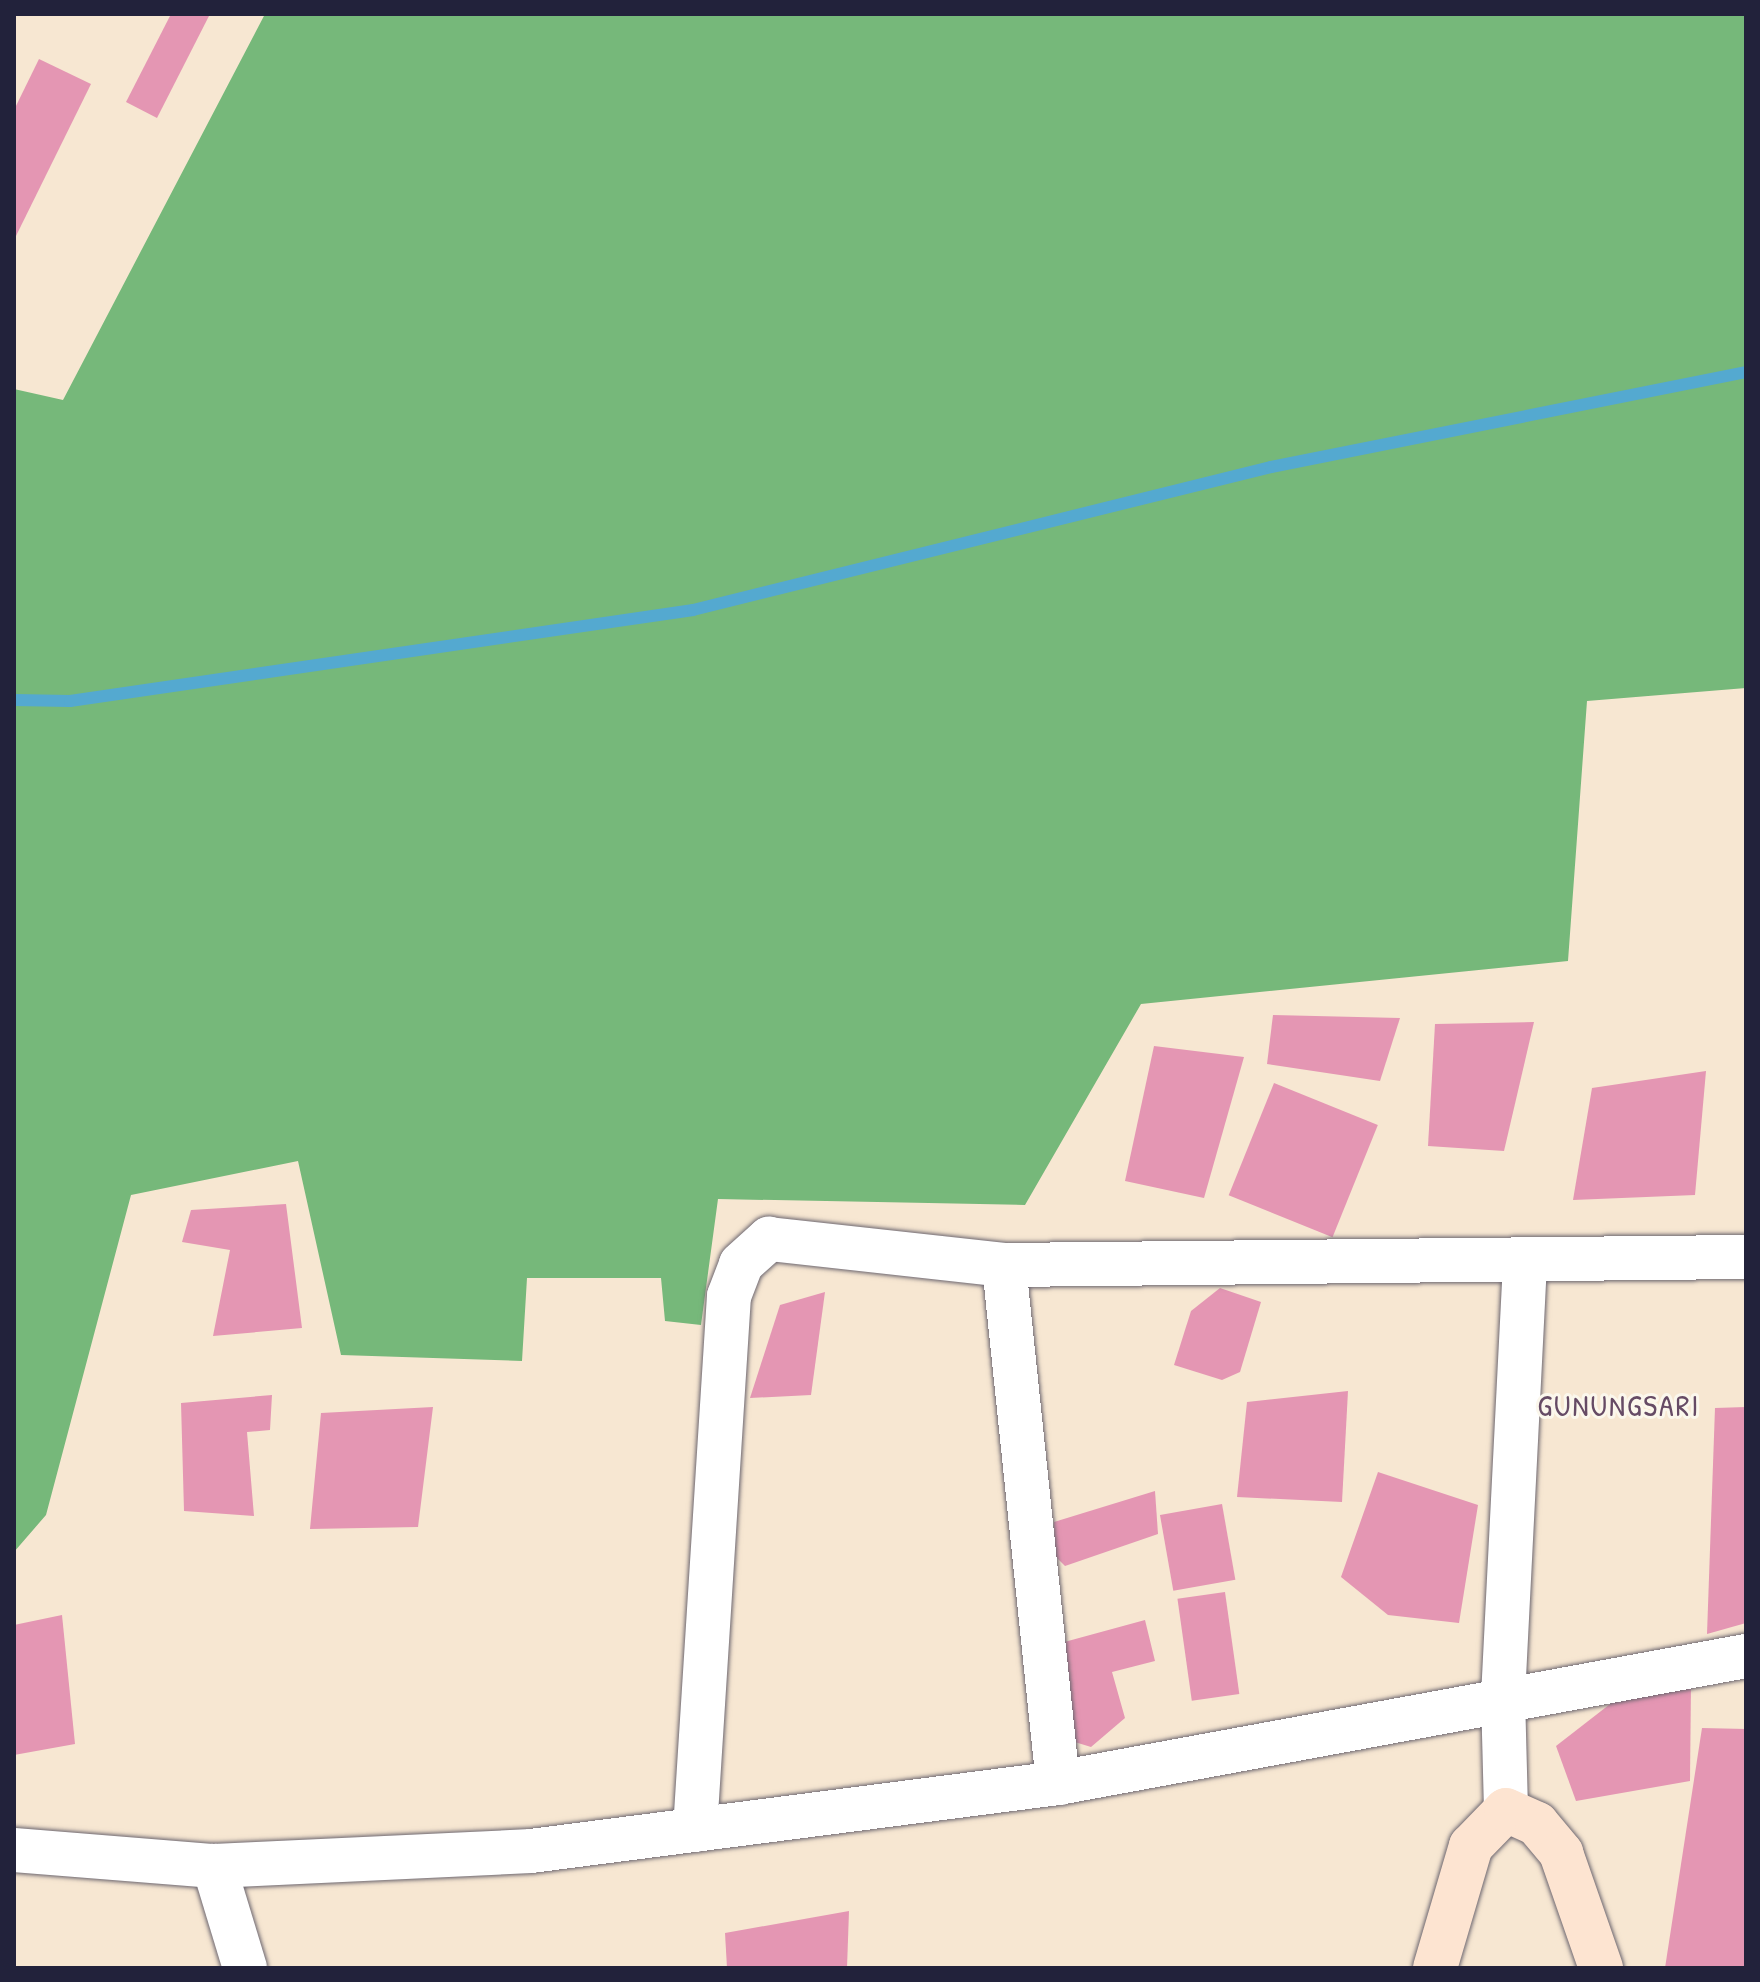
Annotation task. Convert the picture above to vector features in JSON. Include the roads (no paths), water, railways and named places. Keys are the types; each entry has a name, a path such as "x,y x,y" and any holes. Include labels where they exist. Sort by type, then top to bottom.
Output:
{"street":[{"path":"695,1830 715,1415 729,1296 741,1264 769,1239 1004,1265 1525,1262 1746,1257"},
{"path":"1435,1968 1471,1846 1506,1810 1503,1697 1525,1262"},
{"path":"1004,1265 1058,1783"},
{"path":"14,1850 214,1866 531,1851 1058,1783 1503,1697 1746,1656"},
{"path":"1506,1810 1537,1824 1561,1853 1601,1968"},
{"path":"214,1866 245,1968"}],"waterway":[{"path":"14,700 70,701 693,610 1271,467 1746,372"}],"district":[{"name":"GUNUNGSARI","path":"1619,1405"}]}
